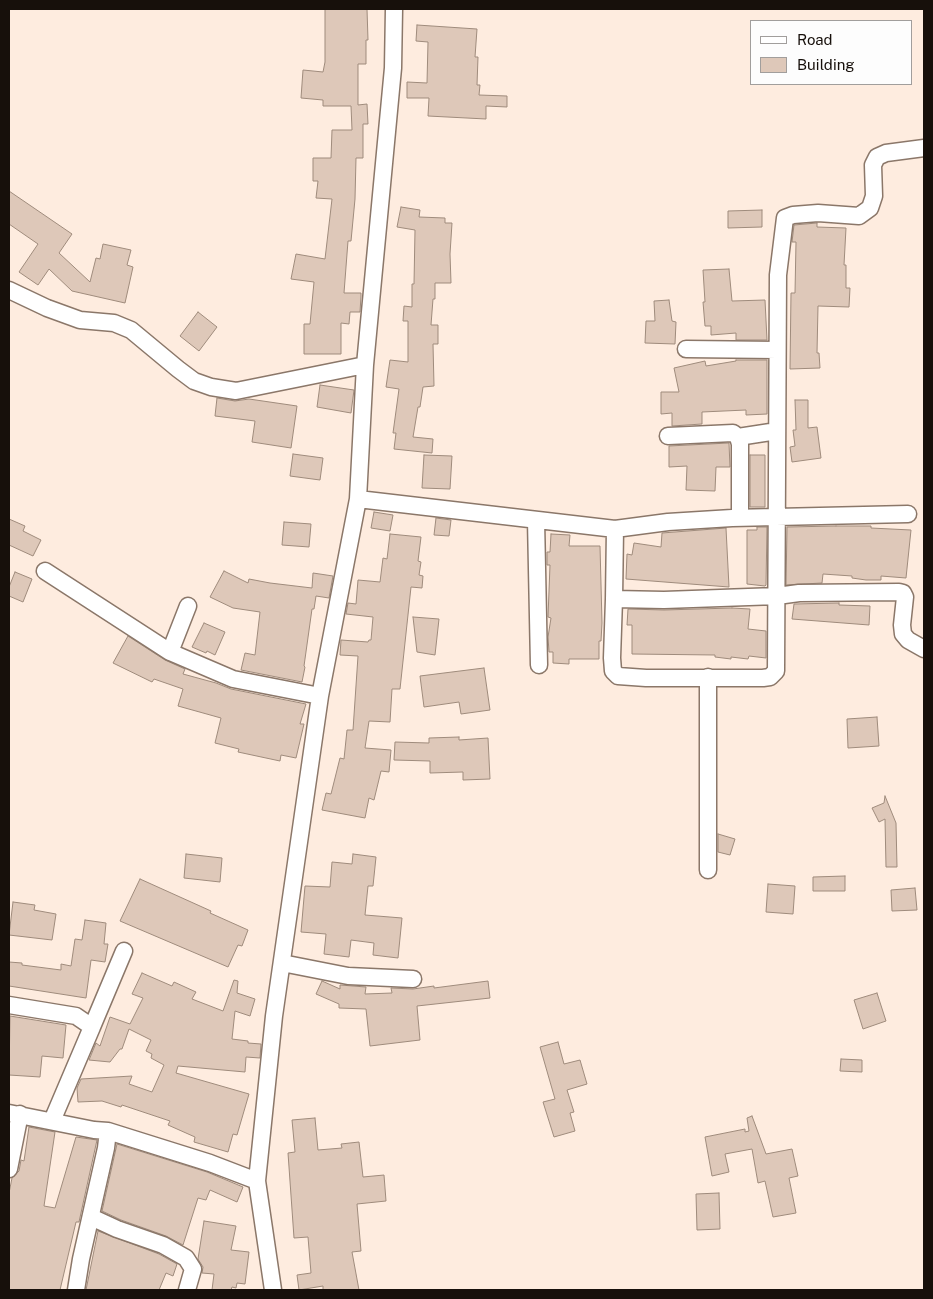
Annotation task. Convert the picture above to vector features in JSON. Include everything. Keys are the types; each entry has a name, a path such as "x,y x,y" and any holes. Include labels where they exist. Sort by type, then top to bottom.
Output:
{"street":[{"path":"274,1290 257,1181 274,1016 320,696 358,499 365,365 393,68 394,9"},
{"path":"615,529 612,658 613,671 618,676 646,678 763,678 770,677 776,671 778,275 785,218 793,215 818,213 859,216 870,208 874,196 873,165 877,157 886,153 924,148"},
{"path":"9,290 47,308 80,320 114,323 131,330 194,381 210,387 236,391 365,365"},
{"path":"686,350 777,350"},
{"path":"738,437 777,431"},
{"path":"668,436 733,433 738,437 740,444 740,517"},
{"path":"358,499 615,529 668,522 740,517 908,514"},
{"path":"536,520 539,665"},
{"path":"45,571 170,652 233,679 320,696"},
{"path":"614,599 664,600 777,596 822,592 903,593 905,597 903,634 908,640 924,649"},
{"path":"170,652 188,606"},
{"path":"708,677 708,870"},
{"path":"52,1121 124,951"},
{"path":"282,963 348,976 414,979"},
{"path":"9,1005 76,1016 92,1027"},
{"path":"9,1169 15,1114 94,1130 108,1131 210,1163 257,1181"},
{"path":"76,1290 108,1131"},
{"path":"91,1217 117,1230 163,1245 186,1258 193,1269 187,1290"}],"building":[{"path":"325,9 367,9 368,40 366,40 366,64 358,64 358,105 367,104 368,124 363,124 363,158 356,158 355,199 351,241 348,241 344,293 361,293 361,296 360,312 350,312 349,324 341,323 341,354 304,354 304,324 310,324 314,282 291,279 296,254 325,259 332,199 316,198 318,181 313,181 313,158 331,158 332,130 352,130 351,106 323,106 323,100 301,98 303,70 323,72 325,62"},
{"path":"417,25 477,29 475,57 478,57 477,85 480,85 479,95 507,96 507,107 486,106 486,119 428,116 429,98 407,98 407,82 427,83 428,42 416,41"},
{"path":"9,191 72,234 59,253 90,282 96,258 100,259 103,244 131,250 127,265 133,267 125,303 72,291 49,269 38,285 19,272 38,244 9,224"},
{"path":"401,207 420,210 419,217 445,218 445,223 452,223 451,283 435,283 435,299 433,299 431,325 438,325 438,344 433,344 434,386 423,387 413,437 433,439 432,453 394,449 396,433 393,433 399,389 386,387 390,360 408,362 408,321 403,321 404,306 412,307 415,230 397,227"},
{"path":"762,210 762,227 728,228 728,211"},
{"path":"817,223 817,227 846,228 844,265 846,265 846,288 850,288 849,307 818,306 817,353 819,353 820,368 790,369 791,293 795,293 796,242 792,242 794,225"},
{"path":"729,269 732,301 765,300 767,340 736,340 736,333 711,335 711,326 705,326 703,270"},
{"path":"669,300 672,321 676,322 675,344 645,343 646,321 655,321 654,301"},
{"path":"198,312 217,327 199,351 180,336"},
{"path":"736,360 767,360 767,414 746,415 746,410 702,412 702,424 672,426 672,413 661,414 661,392 679,392 674,368 705,361 706,366"},
{"path":"320,385 354,390 351,413 317,407"},
{"path":"217,398 235,401 249,399 297,406 291,448 252,442 255,421 215,416"},
{"path":"795,400 808,400 808,428 817,427 821,458 792,462 790,447 795,446 793,430 796,430"},
{"path":"729,443 730,467 716,467 715,491 686,490 687,466 669,467 669,446"},
{"path":"293,454 323,458 320,480 290,476"},
{"path":"424,455 452,456 450,489 422,488"},
{"path":"750,455 765,455 765,507 750,507"},
{"path":"374,512 393,515 390,531 371,528"},
{"path":"436,518 451,520 449,536 434,535"},
{"path":"9,519 25,526 23,531 41,540 33,556 9,545"},
{"path":"284,522 311,524 309,547 282,545"},
{"path":"871,526 871,528 911,530 906,578 881,576 881,580 866,580 852,578 852,576 823,574 822,583 786,585 787,527"},
{"path":"757,527 767,527 765,586 747,584 747,530 757,530"},
{"path":"726,528 729,587 626,579 627,554 632,555 634,543 661,547 662,533"},
{"path":"390,534 421,537 418,561 421,562 419,575 423,576 422,588 411,587 400,689 392,689 390,722 369,721 365,748 391,750 389,772 381,771 374,800 369,798 365,818 322,810 326,793 331,794 340,758 344,759 347,730 353,730 358,656 340,655 341,640 368,642 371,640 373,617 346,614 348,603 356,604 358,580 380,582 383,558 387,559"},
{"path":"551,534 570,535 569,546 600,546 602,623 599,659 569,659 569,664 553,663 553,652 549,652 548,637 551,618 548,617 550,565 547,565 547,552 550,552"},
{"path":"224,571 248,583 249,579 312,588 313,573 333,576 329,598 316,596 314,609 312,609 302,682 241,670 245,653 255,655 260,612 233,608 210,597"},
{"path":"15,572 32,579 23,602 9,596 9,587"},
{"path":"839,603 839,605 870,606 869,625 792,619 794,604"},
{"path":"628,609 750,609 748,629 766,631 766,658 749,656 748,659 731,657 731,659 715,657 715,655 632,654 632,625 627,625"},
{"path":"413,617 439,619 435,655 417,652"},
{"path":"204,623 225,632 215,655 192,647"},
{"path":"128,636 165,660 185,669 183,674 231,689 306,704 300,724 304,724 296,758 281,755 280,761 238,752 239,749 215,743 221,718 178,706 183,689 154,679 152,682 113,663"},
{"path":"484,668 490,710 461,714 459,702 424,707 420,676"},
{"path":"877,717 879,746 848,748 847,719"},
{"path":"459,737 459,740 488,738 490,779 463,780 463,772 430,773 430,761 394,760 395,742 429,743 429,738"},
{"path":"885,796 896,823 897,867 886,867 885,819 879,822 872,808 884,803"},
{"path":"718,834 735,839 730,855 718,852"},
{"path":"186,854 222,858 220,882 184,878"},
{"path":"353,854 376,857 373,886 368,886 365,915 402,918 398,958 373,955 374,943 351,940 349,957 324,954 326,934 301,932 305,886 330,887 332,862 352,864"},
{"path":"845,876 845,891 813,891 813,877"},
{"path":"140,879 248,930 242,946 238,945 228,967 120,921"},
{"path":"768,884 795,886 793,914 766,912"},
{"path":"915,888 917,910 892,911 891,890"},
{"path":"13,902 35,905 34,910 56,914 52,940 9,935"},
{"path":"85,920 106,923 104,944 108,944 105,962 91,960 86,998 9,986 9,962 61,970 61,964 71,966 75,939 82,940"},
{"path":"142,973 172,986 174,982 196,992 192,999 223,1011 234,980 238,981 237,993 255,999 250,1016 235,1011 232,1039 261,1044 260,1058 246,1057 245,1072 178,1066 176,1073 249,1094 237,1135 233,1134 228,1152 194,1142 195,1137 168,1125 170,1121 122,1105 121,1107 102,1101 78,1102 77,1088 81,1079 132,1076 129,1084 152,1092 164,1065 151,1058 152,1054 146,1051 151,1040 129,1029 122,1049 110,1062 89,1060 96,1043 100,1046 110,1017 130,1024 143,998 132,994"},
{"path":"322,981 340,989 340,985 366,987 365,994 392,993 391,988 413,989 434,986 434,988 488,981 490,998 417,1006 420,1040 370,1046 366,1009 339,1008 339,1004 316,994"},
{"path":"877,993 886,1021 863,1029 854,1000"},
{"path":"10,1016 66,1025 63,1058 42,1056 40,1077 9,1075"},
{"path":"558,1042 564,1064 580,1060 587,1084 567,1090 574,1112 570,1113 575,1131 554,1137 543,1102 555,1099 540,1047"},
{"path":"841,1059 862,1060 862,1072 840,1071"},
{"path":"752,1116 766,1154 792,1149 798,1176 789,1178 796,1213 773,1217 765,1181 758,1183 752,1149 725,1154 729,1172 712,1176 705,1137 745,1129 745,1132 749,1131 747,1118"},
{"path":"315,1118 318,1150 342,1148 341,1144 359,1142 363,1177 384,1175 386,1201 357,1204 361,1251 352,1252 359,1290 323,1290 323,1286 299,1290 297,1275 311,1273 308,1237 294,1238 288,1153 295,1152 292,1120"},
{"path":"29,1127 55,1132 44,1206 55,1208 76,1137 97,1140 79,1222 76,1222 60,1290 9,1290 9,1193 12,1178 19,1171 21,1160 24,1161"},
{"path":"117,1144 207,1172 243,1187 237,1202 210,1190 206,1200 198,1198 183,1245 166,1236 102,1211"},
{"path":"719,1193 720,1229 697,1230 696,1194"},
{"path":"204,1221 236,1226 231,1250 249,1252 245,1284 237,1283 236,1288 232,1287 231,1290 212,1290 214,1274 202,1273 203,1267 198,1259"},
{"path":"98,1231 159,1254 177,1264 173,1276 166,1273 159,1290 86,1290"}]}
